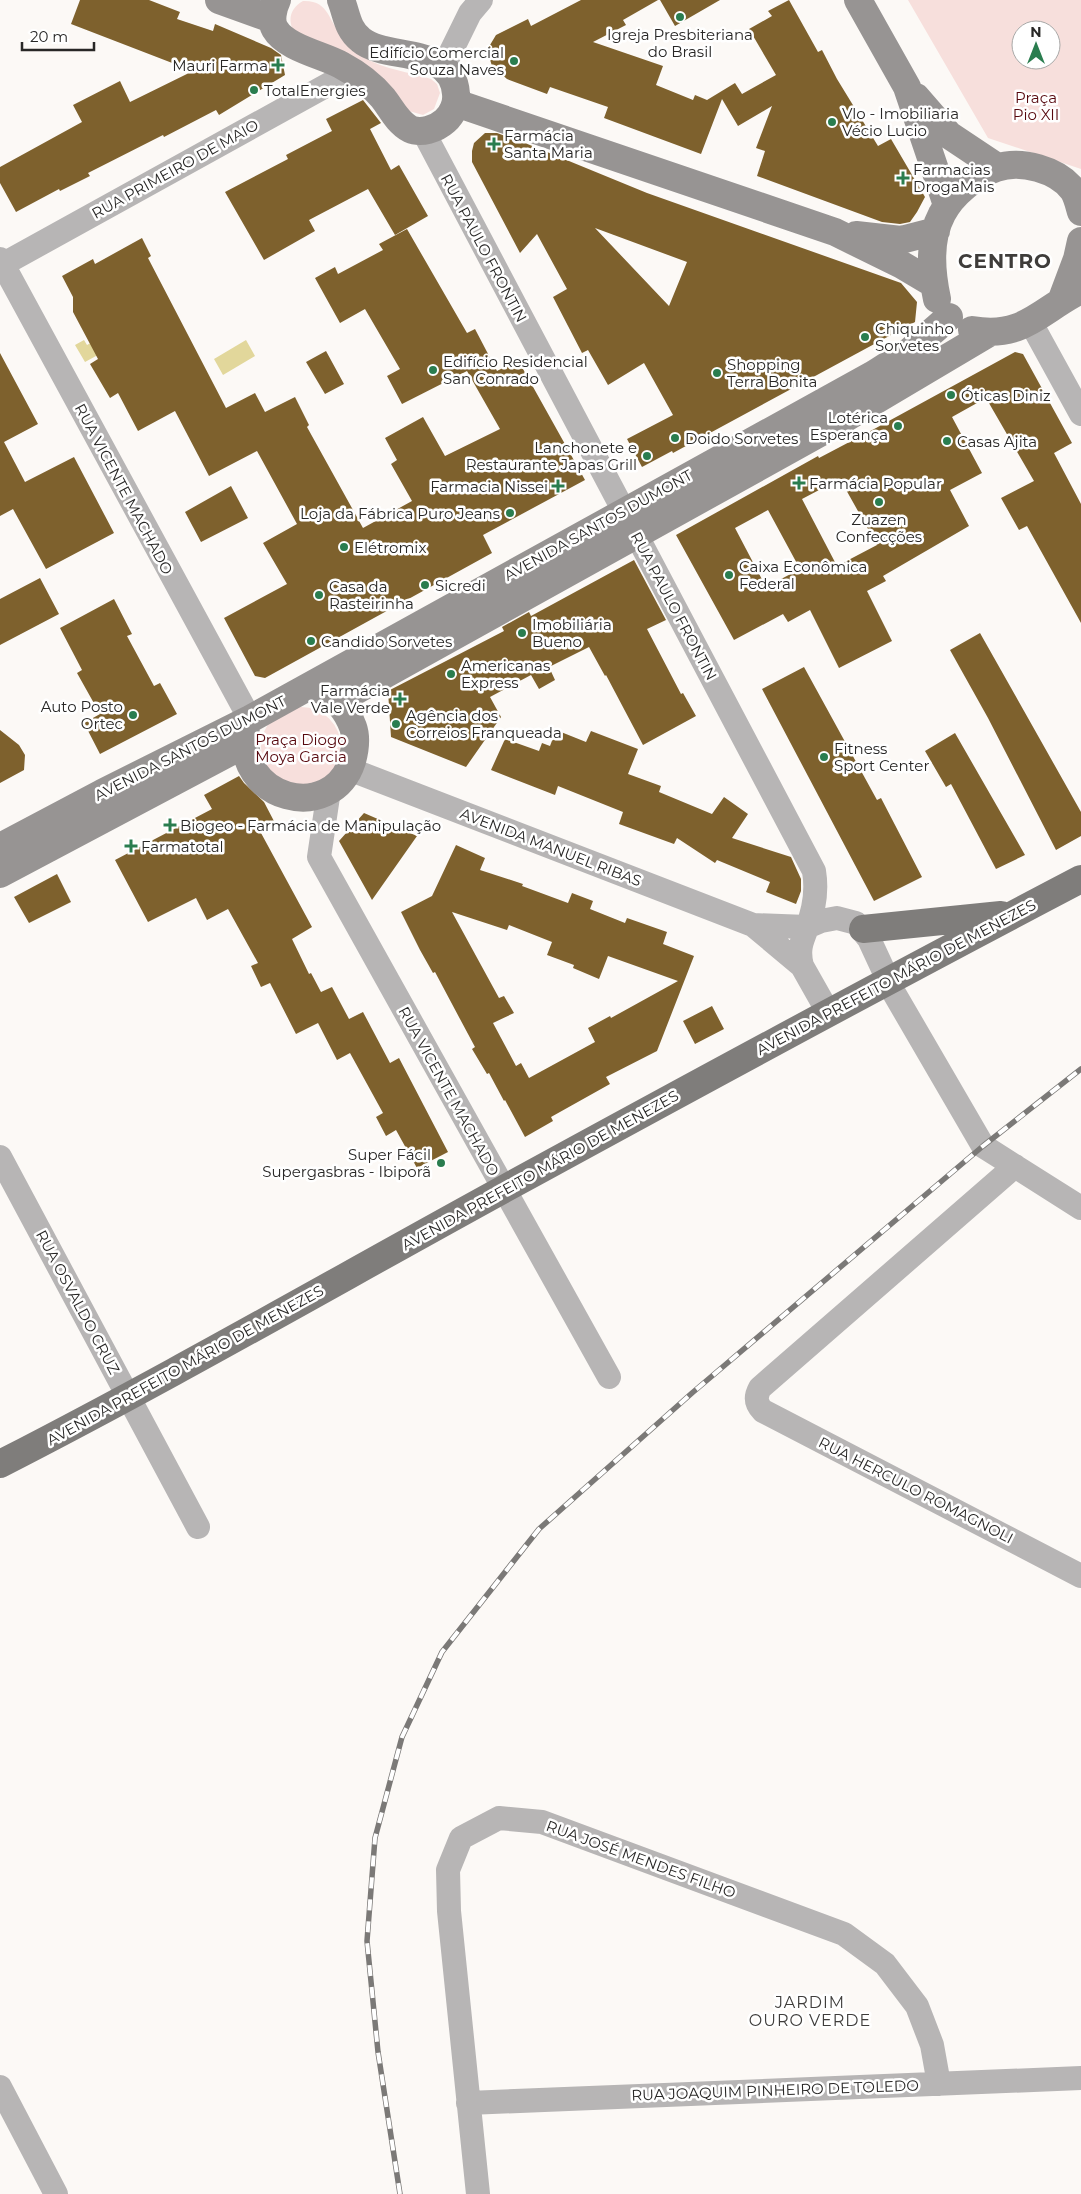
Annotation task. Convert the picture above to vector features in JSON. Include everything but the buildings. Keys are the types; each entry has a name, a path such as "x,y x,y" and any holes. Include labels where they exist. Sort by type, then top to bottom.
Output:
{"main road":[{"path":"219,0 274,9 276,31 288,40 318,56 341,65 351,72 382,97 402,123 411,129 422,131 435,127 446,120 456,103 453,80 443,68 426,59 400,51 381,50 361,40 351,30 341,0"},
{"path":"858,0 907,86 947,205"},
{"path":"907,86 950,135 997,167"},
{"path":"456,103 835,232 934,284"},
{"path":"1078,198 1058,177 1040,169 1021,165 997,167 969,183 947,205 936,231 932,252 934,284 938,302 950,317 966,329 989,333 1010,330 1031,323 1071,295 1081,241"},
{"path":"835,232 901,240 936,231"},
{"name":"AVENIDA SANTOS DUMONT","path":"0,874 247,732 309,686 874,374 910,351 950,317"},
{"name":"AVENIDA SANTOS DUMONT","path":"337,700 637,536 834,425 989,333"},
{"path":"247,732 248,761 256,777 270,789 285,796 300,798 315,796 329,790 340,781 349,769 355,751 354,732 348,715 337,700 324,691 309,686"},
{"name":"AVENIDA SANTOS DUMONT","path":"0,848 102,793 247,732"},
{"name":"AVENIDA PREFEITO MÁRIO DE MENEZES","path":"0,1464 130,1397 828,1012 889,982 1081,879"},
{"path":"863,929 1015,913"}],"street":[{"path":"443,68 470,13 480,0"},
{"name":"RUA PRIMEIRO DE MAIO","path":"1,263 351,72"},
{"name":"RUA PAULO FRONTIN","path":"422,131 814,871 816,888 808,928"},
{"name":"RUA VICENTE MACHADO","path":"1,263 247,732"},
{"path":"1031,323 1081,414"},
{"name":"AVENIDA MANUEL RIBAS","path":"349,769 753,926 802,966 828,1012"},
{"name":"RUA VICENTE MACHADO","path":"329,790 319,857 608,1377"},
{"name":"AVENIDA MANUEL RIBAS","path":"753,926 808,928 821,921 837,918 856,923 863,929"},
{"path":"802,966 800,944 808,928"},
{"path":"863,929 889,982 983,1146 1081,1208"},
{"name":"RUA OSVALDO CRUZ","path":"0,1157 198,1527"},
{"name":"RUA HERCULO ROMAGNOLI","path":"1014,1166 760,1388 756,1400 763,1411 1081,1576"},
{"name":"RUA JOSÉ MENDES FILHO","path":"478,2194 449,1911 448,1870 461,1838 499,1818 542,1822 844,1934 885,1964 917,2006 932,2045 939,2084"},
{"name":"RUA JOAQUIM PINHEIRO DE TOLEDO","path":"468,2103 1081,2078"},
{"path":"3,2098 56,2194"}],"green space":[{"name":"Praça Pio XII","path":"908,0 1081,0 1081,169 988,138"},
{"path":"303,1 319,4 324,8 338,31 365,58 388,68 431,79 437,84 440,93 434,109 423,115 409,111 292,28 290,20 292,13 296,6"},
{"name":"Praça Diogo Moya Garcia","path":"301,707 316,710 329,719 338,732 341,747 338,762 329,775 316,784 301,787 286,784 273,775 264,762 261,747 264,732 273,719 286,710"}],"shaded area":[{"path":"100,338 107,350 85,362 75,345 84,340 87,345"},
{"path":"246,340 255,356 223,375 214,359"}],"railway":[{"path":"400,2194 378,2052 367,1941 375,1838 402,1737 442,1652 539,1529 692,1393 983,1146 1081,1069"}],"place":[{"name":"Igreja Presbiteriana do Brasil","path":"680,17"},
{"name":"Edifício Comercial Souza Naves","path":"514,61"},
{"name":"Mauri Farma","path":"278,65"},
{"name":"TotalEnergies","path":"254,90"},
{"name":"Vlo - Imobiliaria Vécio Lucio","path":"832,122"},
{"name":"Farmácia Santa Maria","path":"494,144"},
{"name":"Farmacias DrogaMais","path":"903,178"},
{"name":"Chiquinho Sorvetes","path":"865,337"},
{"name":"Edifício Residencial San Conrado","path":"433,370"},
{"name":"Shopping Terra Bonita","path":"717,373"},
{"name":"Óticas Diniz","path":"951,395"},
{"name":"Lotérica Esperança","path":"898,426"},
{"name":"Doido Sorvetes","path":"675,438"},
{"name":"Casas Ajita","path":"947,441"},
{"name":"Lanchonete e Restaurante Japas Grill","path":"647,456"},
{"name":"Farmácia Popular","path":"799,483"},
{"name":"Farmacia Nissei","path":"558,486"},
{"name":"Zuazen Confecções","path":"879,502"},
{"name":"Loja da Fábrica Puro Jeans","path":"510,513"},
{"name":"Elétromix","path":"344,547"},
{"name":"Caixa Econômica Federal","path":"729,575"},
{"name":"Sicredi","path":"425,585"},
{"name":"Casa da Rasteirinha","path":"319,595"},
{"name":"Imobiliária Bueno","path":"522,633"},
{"name":"Candido Sorvetes","path":"311,641"},
{"name":"Americanas Express","path":"451,674"},
{"name":"Farmácia Vale Verde","path":"400,699"},
{"name":"Auto Posto Ortec","path":"133,715"},
{"name":"Agência dos Correios Franqueada","path":"396,724"},
{"name":"Fitness Sport Center","path":"824,757"},
{"name":"Biogeo - Farmácia de Manipulação","path":"170,825"},
{"name":"Farmatotal","path":"131,846"},
{"name":"Super Fácil Supergasbras - Ibiporã","path":"441,1163"}],"district":[{"name":"CENTRO","path":"1005,261"},
{"name":"JARDIM OURO VERDE","path":"810,2011"}]}
